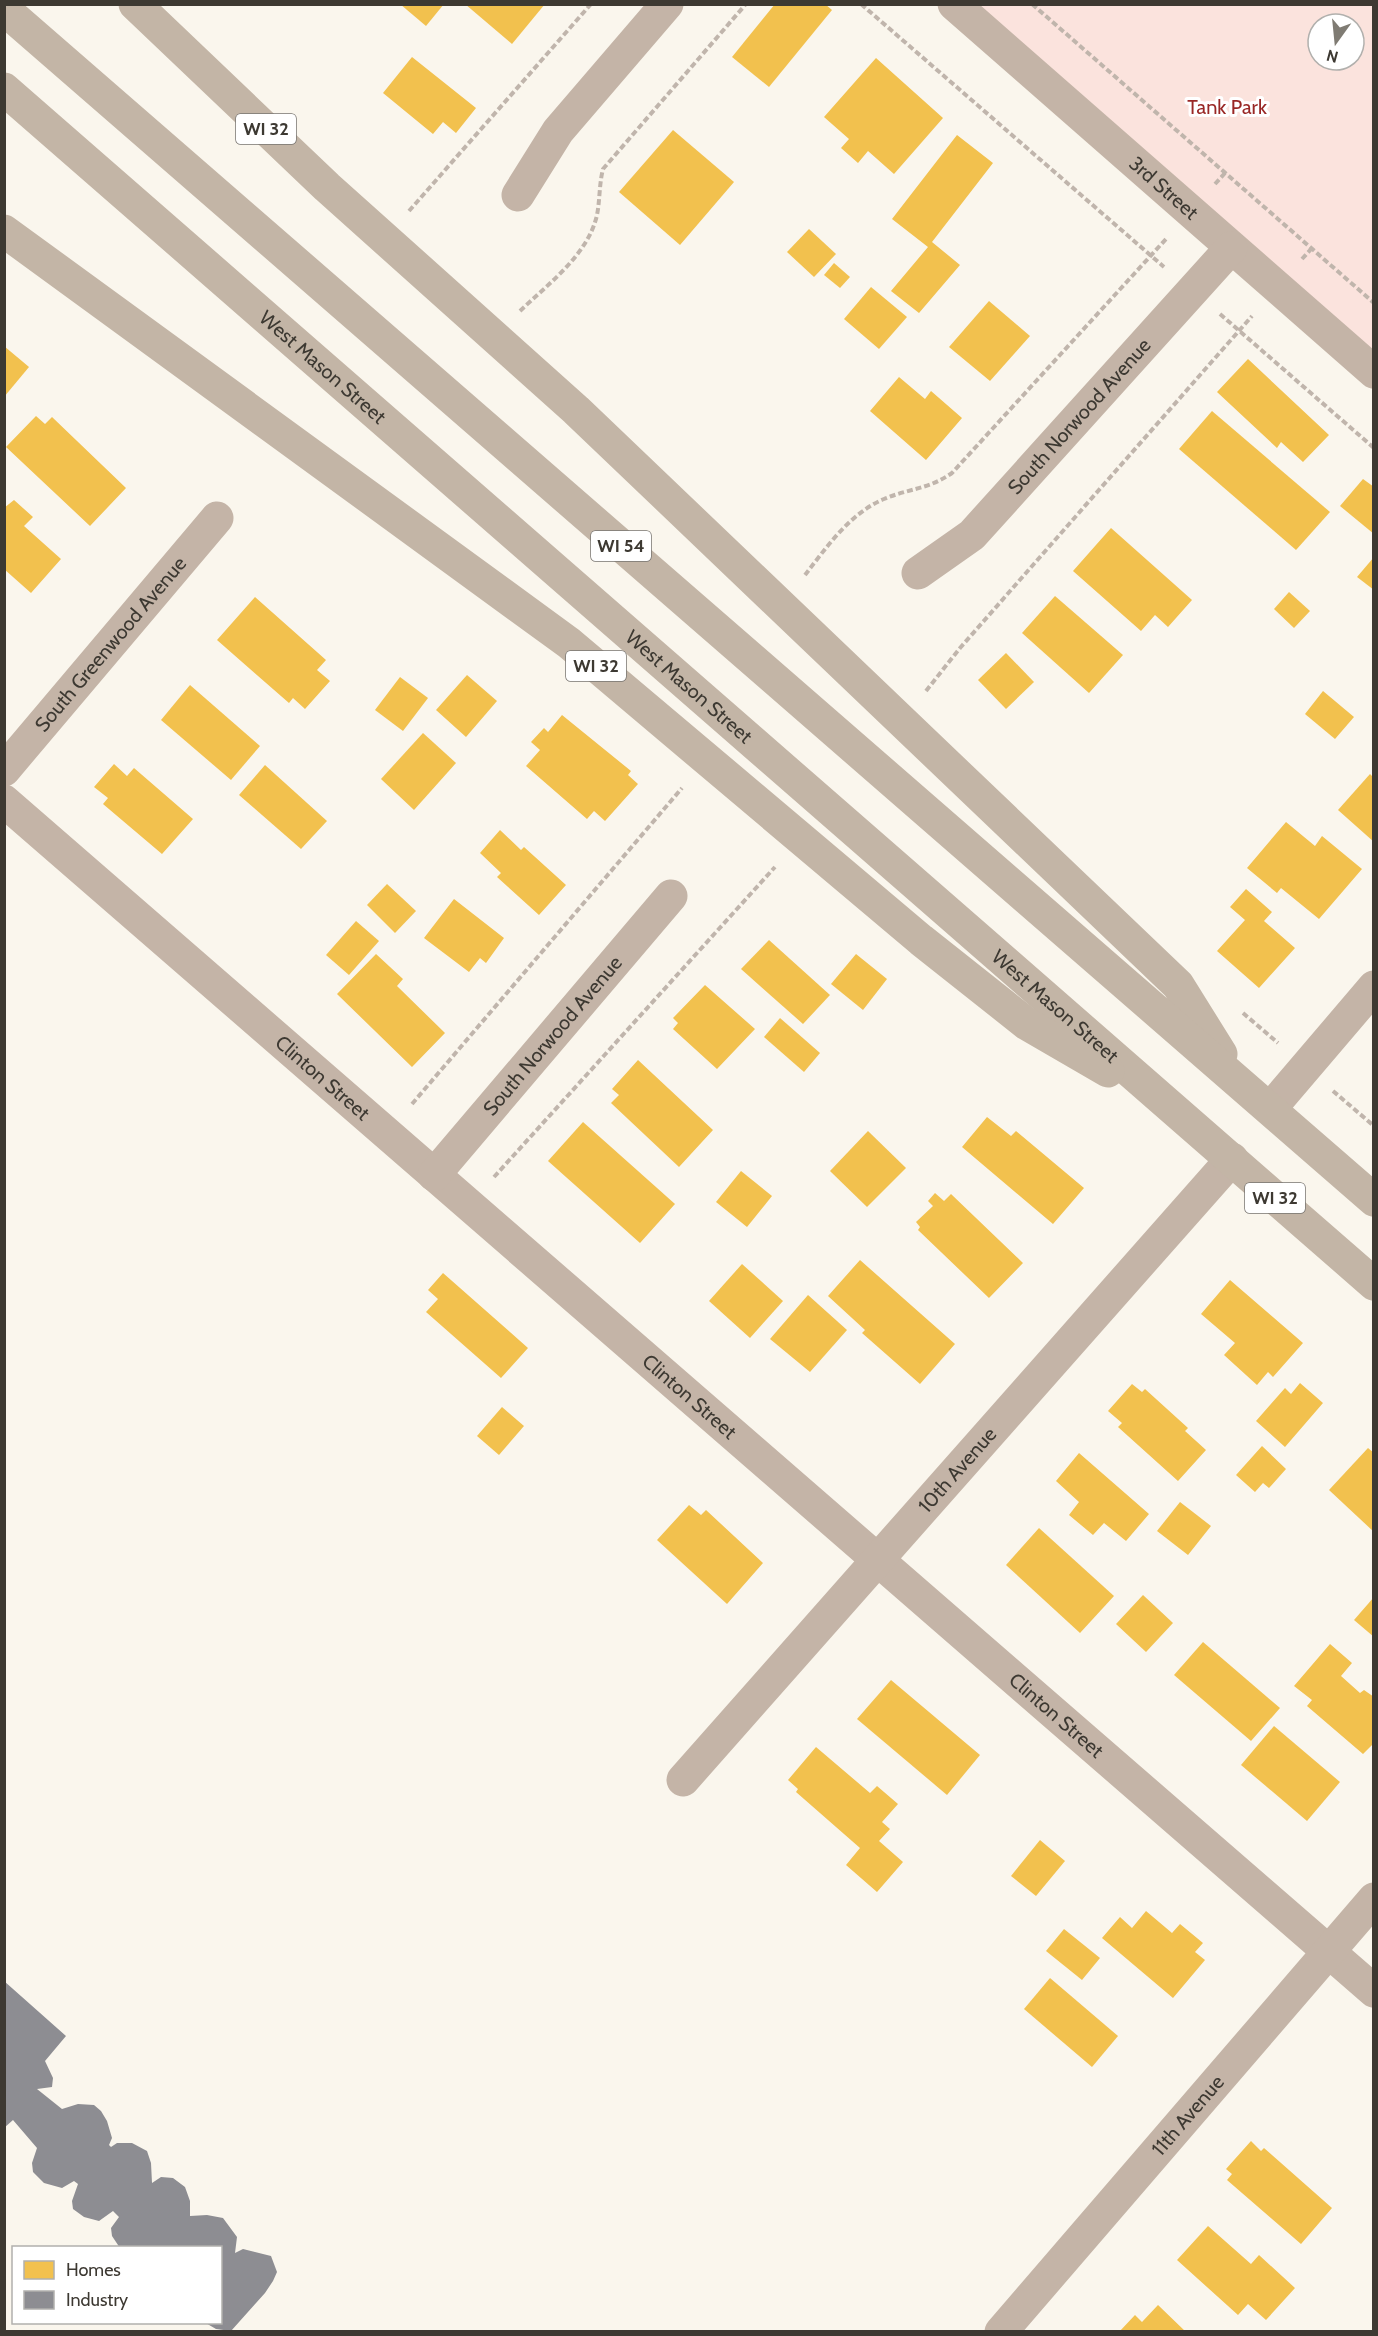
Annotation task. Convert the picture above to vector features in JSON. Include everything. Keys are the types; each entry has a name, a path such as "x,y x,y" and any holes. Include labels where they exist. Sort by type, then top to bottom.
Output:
{"main road":[{"name":"WI 32","path":"135,4 327,187 576,410 1178,985 1238,1082 1374,1200"},
{"name":"WI 54","path":"4,9 1238,1082"},
{"name":"West Mason Street","path":"4,89 1374,1284"},
{"name":"WI 32","path":"4,231 569,643 921,940 1028,1024 1177,1112"}],"street":[{"path":"518,195 558,131 667,4"},
{"name":"3rd Street","path":"954,4 1374,372"},
{"name":"South Norwood Avenue","path":"918,573 972,535 1231,248"},
{"name":"South Greenwood Avenue","path":"4,770 218,519"},
{"name":"Clinton Street","path":"4,801 1374,1991"},
{"name":"South Norwood Avenue","path":"434,1175 671,896"},
{"path":"1270,1110 1374,987"},
{"name":"10th Avenue","path":"683,1780 1232,1159"},
{"name":"11th Avenue","path":"1001,2331 1374,1899"}],"path":[{"path":"402,219 591,4"},
{"path":"519,312 574,258 586,240 597,215 603,169 746,4"},
{"path":"861,4 1374,448"},
{"path":"1032,4 1374,303"},
{"path":"800,581 832,540 853,519 883,499 934,485 952,473 1225,173"},
{"path":"923,694 960,648 1312,248"},
{"path":"386,1133 690,779"},
{"path":"469,1205 776,866"}],"green space":[{"name":"Tank Park","path":"954,5 1373,5 1373,372"}],"building: Homes":[{"path":"400,4 444,4 426,26"},
{"path":"465,4 545,4 512,44"},
{"path":"775,4 825,4 832,10 769,87 732,57"},
{"path":"412,57 476,108 456,133 443,122 433,134 383,93"},
{"path":"876,58 943,118 894,174 868,151 858,163 841,148 849,139 824,117"},
{"path":"673,130 734,182 680,245 619,192"},
{"path":"957,135 993,163 932,242 960,265 919,313 891,291 928,247 892,219"},
{"path":"809,229 836,254 814,277 787,252"},
{"path":"834,263 850,277 840,288 824,275"},
{"path":"871,287 907,317 879,349 844,319"},
{"path":"989,301 1030,336 990,381 949,347"},
{"path":"4,346 29,367 4,397"},
{"path":"1248,359 1329,435 1303,462 1281,442 1277,448 1217,392"},
{"path":"899,377 925,399 931,391 962,418 926,460 870,411"},
{"path":"1212,411 1330,512 1296,550 1179,449"},
{"path":"36,416 45,424 52,417 126,488 90,526 6,447"},
{"path":"1363,479 1374,487 1374,534 1340,506"},
{"path":"14,500 33,517 24,526 61,559 31,593 4,569 4,508"},
{"path":"1111,528 1192,600 1168,627 1155,615 1141,631 1073,571"},
{"path":"1374,557 1374,590 1357,577"},
{"path":"1289,592 1310,611 1294,628 1274,609"},
{"path":"1055,596 1123,655 1089,693 1022,633"},
{"path":"255,597 326,660 317,670 330,681 305,709 293,698 289,703 217,640"},
{"path":"1006,653 1034,682 1006,709 978,680"},
{"path":"467,675 497,701 466,737 436,710"},
{"path":"400,677 428,698 403,731 375,710"},
{"path":"190,685 260,746 231,780 161,720"},
{"path":"1323,691 1354,717 1335,739 1305,714"},
{"path":"562,715 631,771 628,775 638,784 605,821 594,811 587,819 526,766 540,750 531,742 544,728 548,732"},
{"path":"423,733 456,763 414,810 381,779"},
{"path":"114,764 127,776 134,768 193,819 162,854 103,804 108,798 94,787"},
{"path":"265,765 327,821 301,849 239,795"},
{"path":"1370,774 1374,778 1374,842 1338,810"},
{"path":"1286,822 1315,846 1322,836 1362,869 1319,919 1281,888 1277,893 1247,868"},
{"path":"500,830 521,850 524,847 566,885 539,915 497,877 501,873 480,853"},
{"path":"387,884 416,911 395,933 367,905"},
{"path":"1246,889 1272,912 1264,921 1295,948 1259,988 1217,951 1245,920 1230,907"},
{"path":"454,899 504,938 486,963 480,958 469,972 424,938"},
{"path":"356,921 379,941 349,975 326,955"},
{"path":"769,940 830,995 803,1024 741,969"},
{"path":"376,954 403,979 397,986 445,1033 412,1067 337,994"},
{"path":"856,954 887,979 863,1010 831,984"},
{"path":"705,985 755,1029 717,1069 673,1029 678,1023 673,1018"},
{"path":"780,1018 820,1053 804,1072 764,1037"},
{"path":"638,1060 713,1130 679,1167 611,1103 619,1095 612,1089"},
{"path":"987,1117 1011,1136 1016,1131 1084,1188 1053,1224 962,1147"},
{"path":"583,1122 675,1204 640,1243 548,1161"},
{"path":"868,1131 906,1168 867,1207 830,1171"},
{"path":"741,1171 772,1196 747,1227 716,1202"},
{"path":"935,1193 944,1201 951,1194 1023,1263 989,1298 918,1230 920,1227 916,1222 933,1206 928,1201"},
{"path":"860,1260 955,1344 920,1384 862,1333 865,1330 828,1296"},
{"path":"742,1264 783,1301 750,1338 709,1301"},
{"path":"443,1273 528,1348 501,1378 426,1312 438,1299 428,1290"},
{"path":"1230,1280 1303,1343 1273,1377 1268,1372 1257,1385 1224,1355 1235,1343 1201,1314"},
{"path":"808,1295 847,1330 810,1372 770,1339"},
{"path":"1300,1383 1323,1403 1285,1447 1256,1421 1285,1388 1291,1394"},
{"path":"1132,1384 1142,1392 1145,1389 1188,1428 1185,1431 1206,1450 1178,1481 1118,1427 1122,1423 1108,1411"},
{"path":"502,1407 524,1426 499,1455 477,1436"},
{"path":"1262,1446 1286,1469 1269,1488 1263,1483 1255,1492 1236,1475"},
{"path":"1368,1448 1374,1453 1374,1532 1329,1490"},
{"path":"1079,1453 1149,1514 1126,1541 1104,1523 1093,1535 1069,1515 1079,1502 1056,1481"},
{"path":"1180,1502 1211,1526 1188,1555 1157,1531"},
{"path":"689,1505 701,1515 706,1510 763,1563 727,1604 657,1540"},
{"path":"1039,1528 1114,1596 1080,1633 1006,1565"},
{"path":"1143,1595 1173,1623 1146,1652 1116,1624"},
{"path":"1374,1597 1374,1637 1354,1620"},
{"path":"1203,1642 1280,1708 1251,1741 1174,1675"},
{"path":"1330,1644 1352,1663 1341,1676 1360,1693 1364,1690 1374,1697 1374,1743 1363,1754 1307,1706 1312,1700 1294,1686"},
{"path":"891,1680 980,1755 947,1795 857,1719"},
{"path":"1274,1726 1340,1782 1307,1821 1241,1765"},
{"path":"816,1747 870,1793 877,1786 898,1804 882,1822 890,1829 879,1841 903,1862 877,1892 846,1865 860,1848 796,1792 798,1789 788,1780"},
{"path":"1040,1840 1065,1861 1036,1896 1011,1876"},
{"path":"1146,1911 1172,1933 1180,1924 1203,1943 1195,1952 1205,1960 1173,1998 1102,1938 1120,1917 1132,1928"},
{"path":"1064,1929 1100,1958 1082,1980 1046,1951"},
{"path":"1050,1978 1118,2036 1092,2067 1024,2009"},
{"path":"1251,2141 1261,2151 1264,2148 1332,2208 1301,2244 1227,2180 1232,2174 1226,2169"},
{"path":"1208,2226 1251,2264 1259,2255 1295,2288 1266,2320 1248,2304 1238,2315 1177,2260"},
{"path":"1158,2305 1186,2332 1119,2332 1135,2315 1142,2322"}],"building: Industry":[{"path":"4,1981 66,2036 45,2061 53,2078 52,2087 37,2089 62,2109 78,2104 94,2105 107,2121 112,2138 109,2145 111,2147 117,2143 132,2143 147,2151 151,2163 152,2183 161,2177 173,2178 185,2187 190,2201 190,2216 207,2215 223,2218 237,2237 235,2253 243,2249 271,2256 277,2272 273,2281 231,2331 216,2329 207,2324 222,2324 222,2246 119,2246 112,2236 111,2228 119,2217 113,2211 99,2221 84,2217 73,2209 72,2201 78,2184 74,2181 62,2188 44,2183 33,2172 32,2163 37,2148 13,2120 4,2128"}]}
